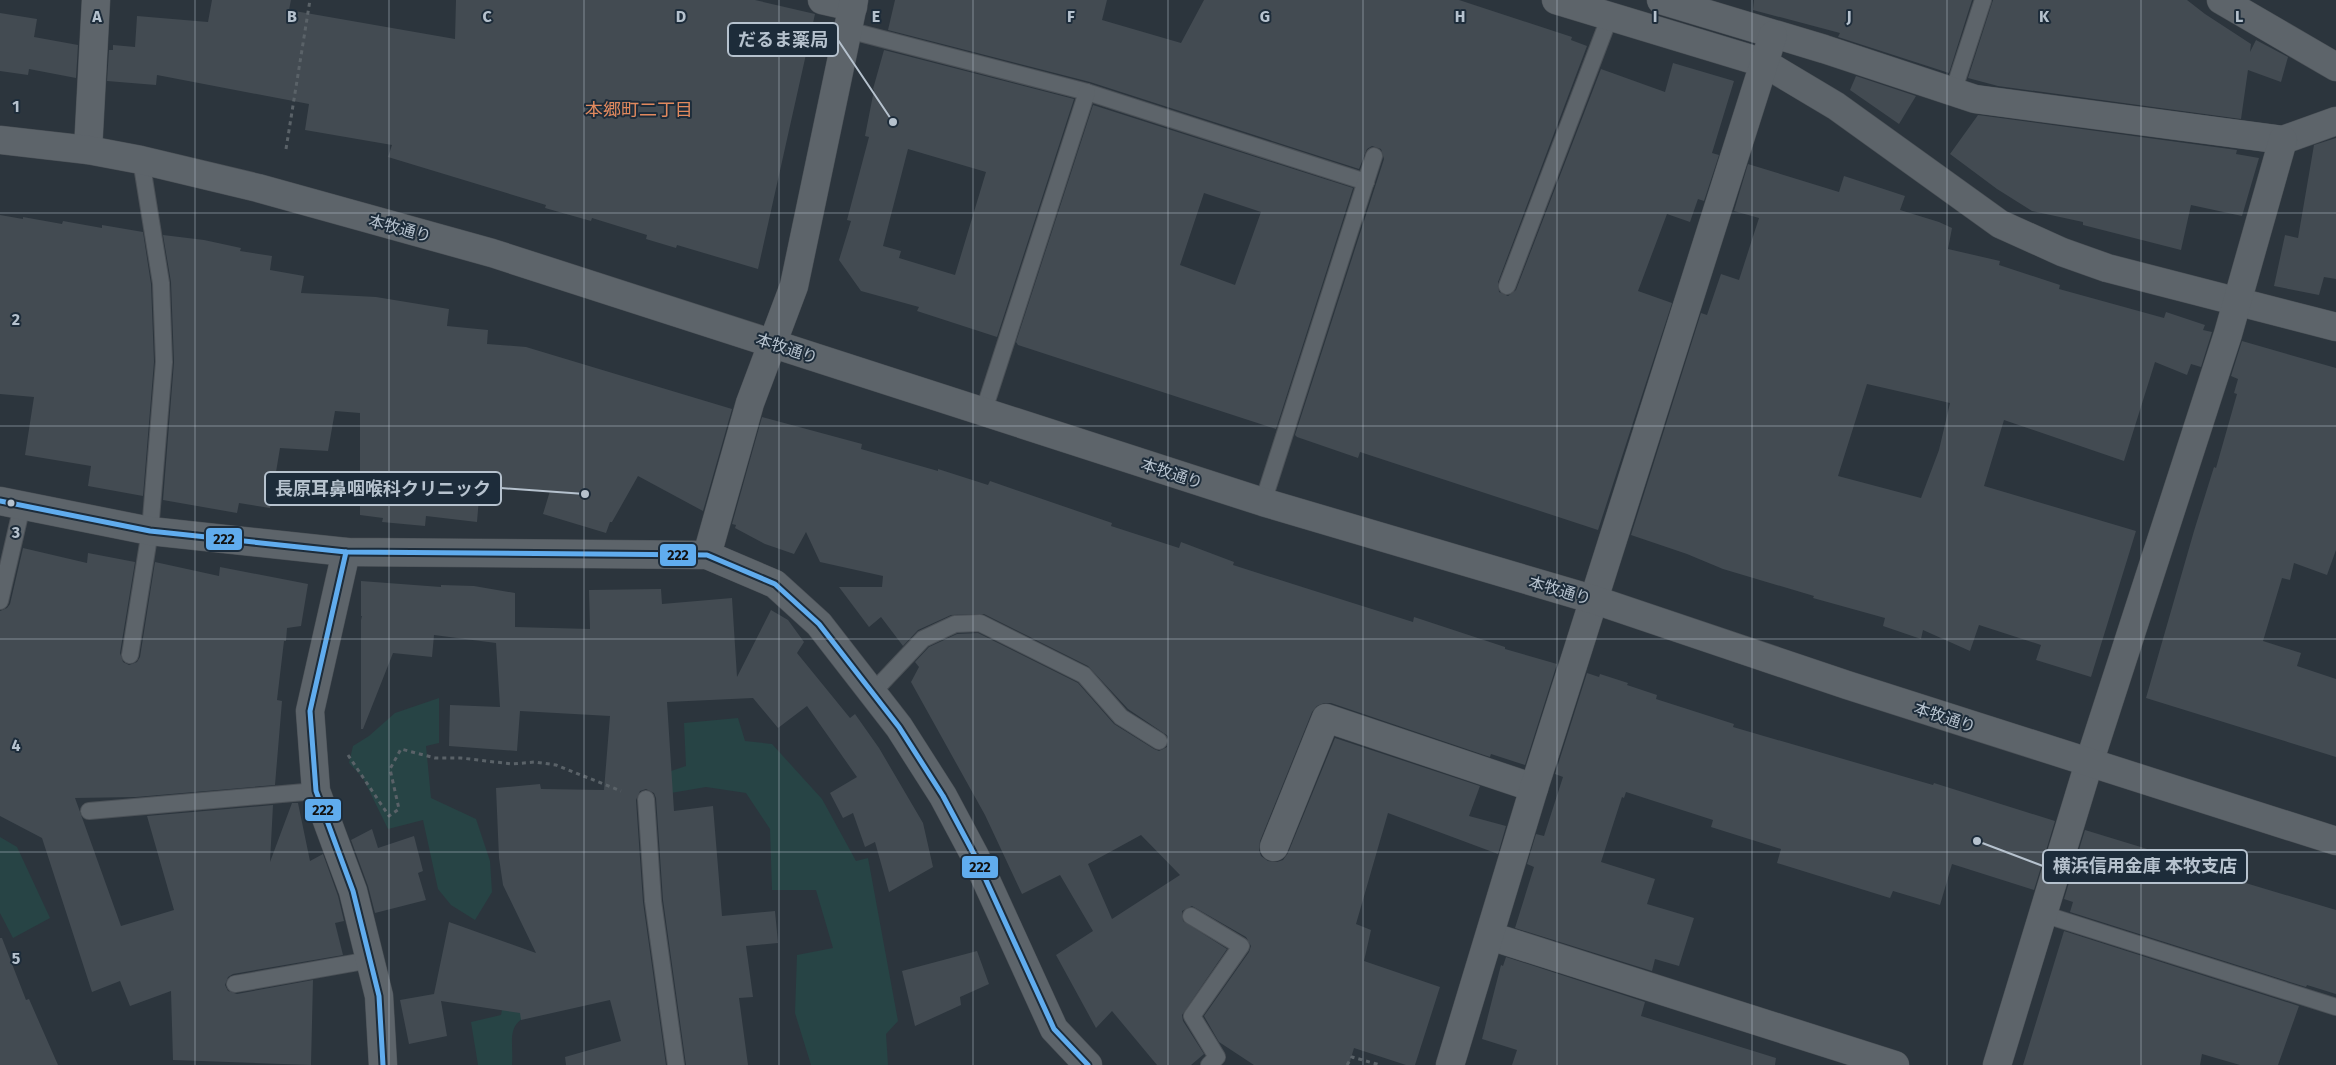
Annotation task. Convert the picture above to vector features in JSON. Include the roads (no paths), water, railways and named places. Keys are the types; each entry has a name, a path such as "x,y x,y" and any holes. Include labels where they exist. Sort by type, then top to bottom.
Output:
{"street":[{"path":"88,150 96,0"},
{"path":"706,555 750,403 771,342 794,286 852,12 822,0"},
{"path":"1556,0 1764,63 1836,106 2000,224 2062,252 2107,268 2336,327"},
{"path":"1661,0 1706,6 1773,35 1824,49 1975,99 2283,140 2336,121"},
{"path":"2221,0 2336,67"},
{"path":"1450,1065 1534,788 1773,35"},
{"name":"本牧通り","path":"0,140 88,150 141,160 258,188 492,253 1263,502 1594,600 2089,763 2336,840"},
{"path":"1997,1065 2089,763 2238,302 2283,140"},
{"path":"11,503 150,531 346,552 706,555 775,584 819,624 899,727 975,856 1054,1029 1088,1065"},
{"path":"346,552 310,711 316,791 353,891 379,996 383,1065"},
{"path":"1274,847 1326,718 1534,788"},
{"path":"1490,936 1895,1065"}],"lane":[{"path":"1953,92 1982,0"},
{"path":"852,12 1086,92 1366,182"},
{"path":"1507,286 1610,16"},
{"path":"983,412 1086,92"},
{"path":"1263,502 1374,156"},
{"path":"130,655 150,531 164,362 161,283 141,160"},
{"path":"0,601 11,503"},
{"path":"872,693 923,639 955,624 980,623 1084,676 1121,717 1159,741"},
{"path":"89,812 316,791"},
{"path":"646,799 653,902 676,1065"},
{"path":"2043,914 2336,1007"},
{"path":"1191,916 1241,946 1192,1016 1217,1057 1208,1065"},
{"path":"235,984 370,960"}],"place":[{"name":"だるま薬局","path":"893,122"},
{"name":"長原耳鼻咽喉科クリニック","path":"585,494"},
{"name":"横浜信用金庫 本牧支店","path":"1977,841"}],"district":[{"name":"本郷町二丁目","path":"639,110"}]}
